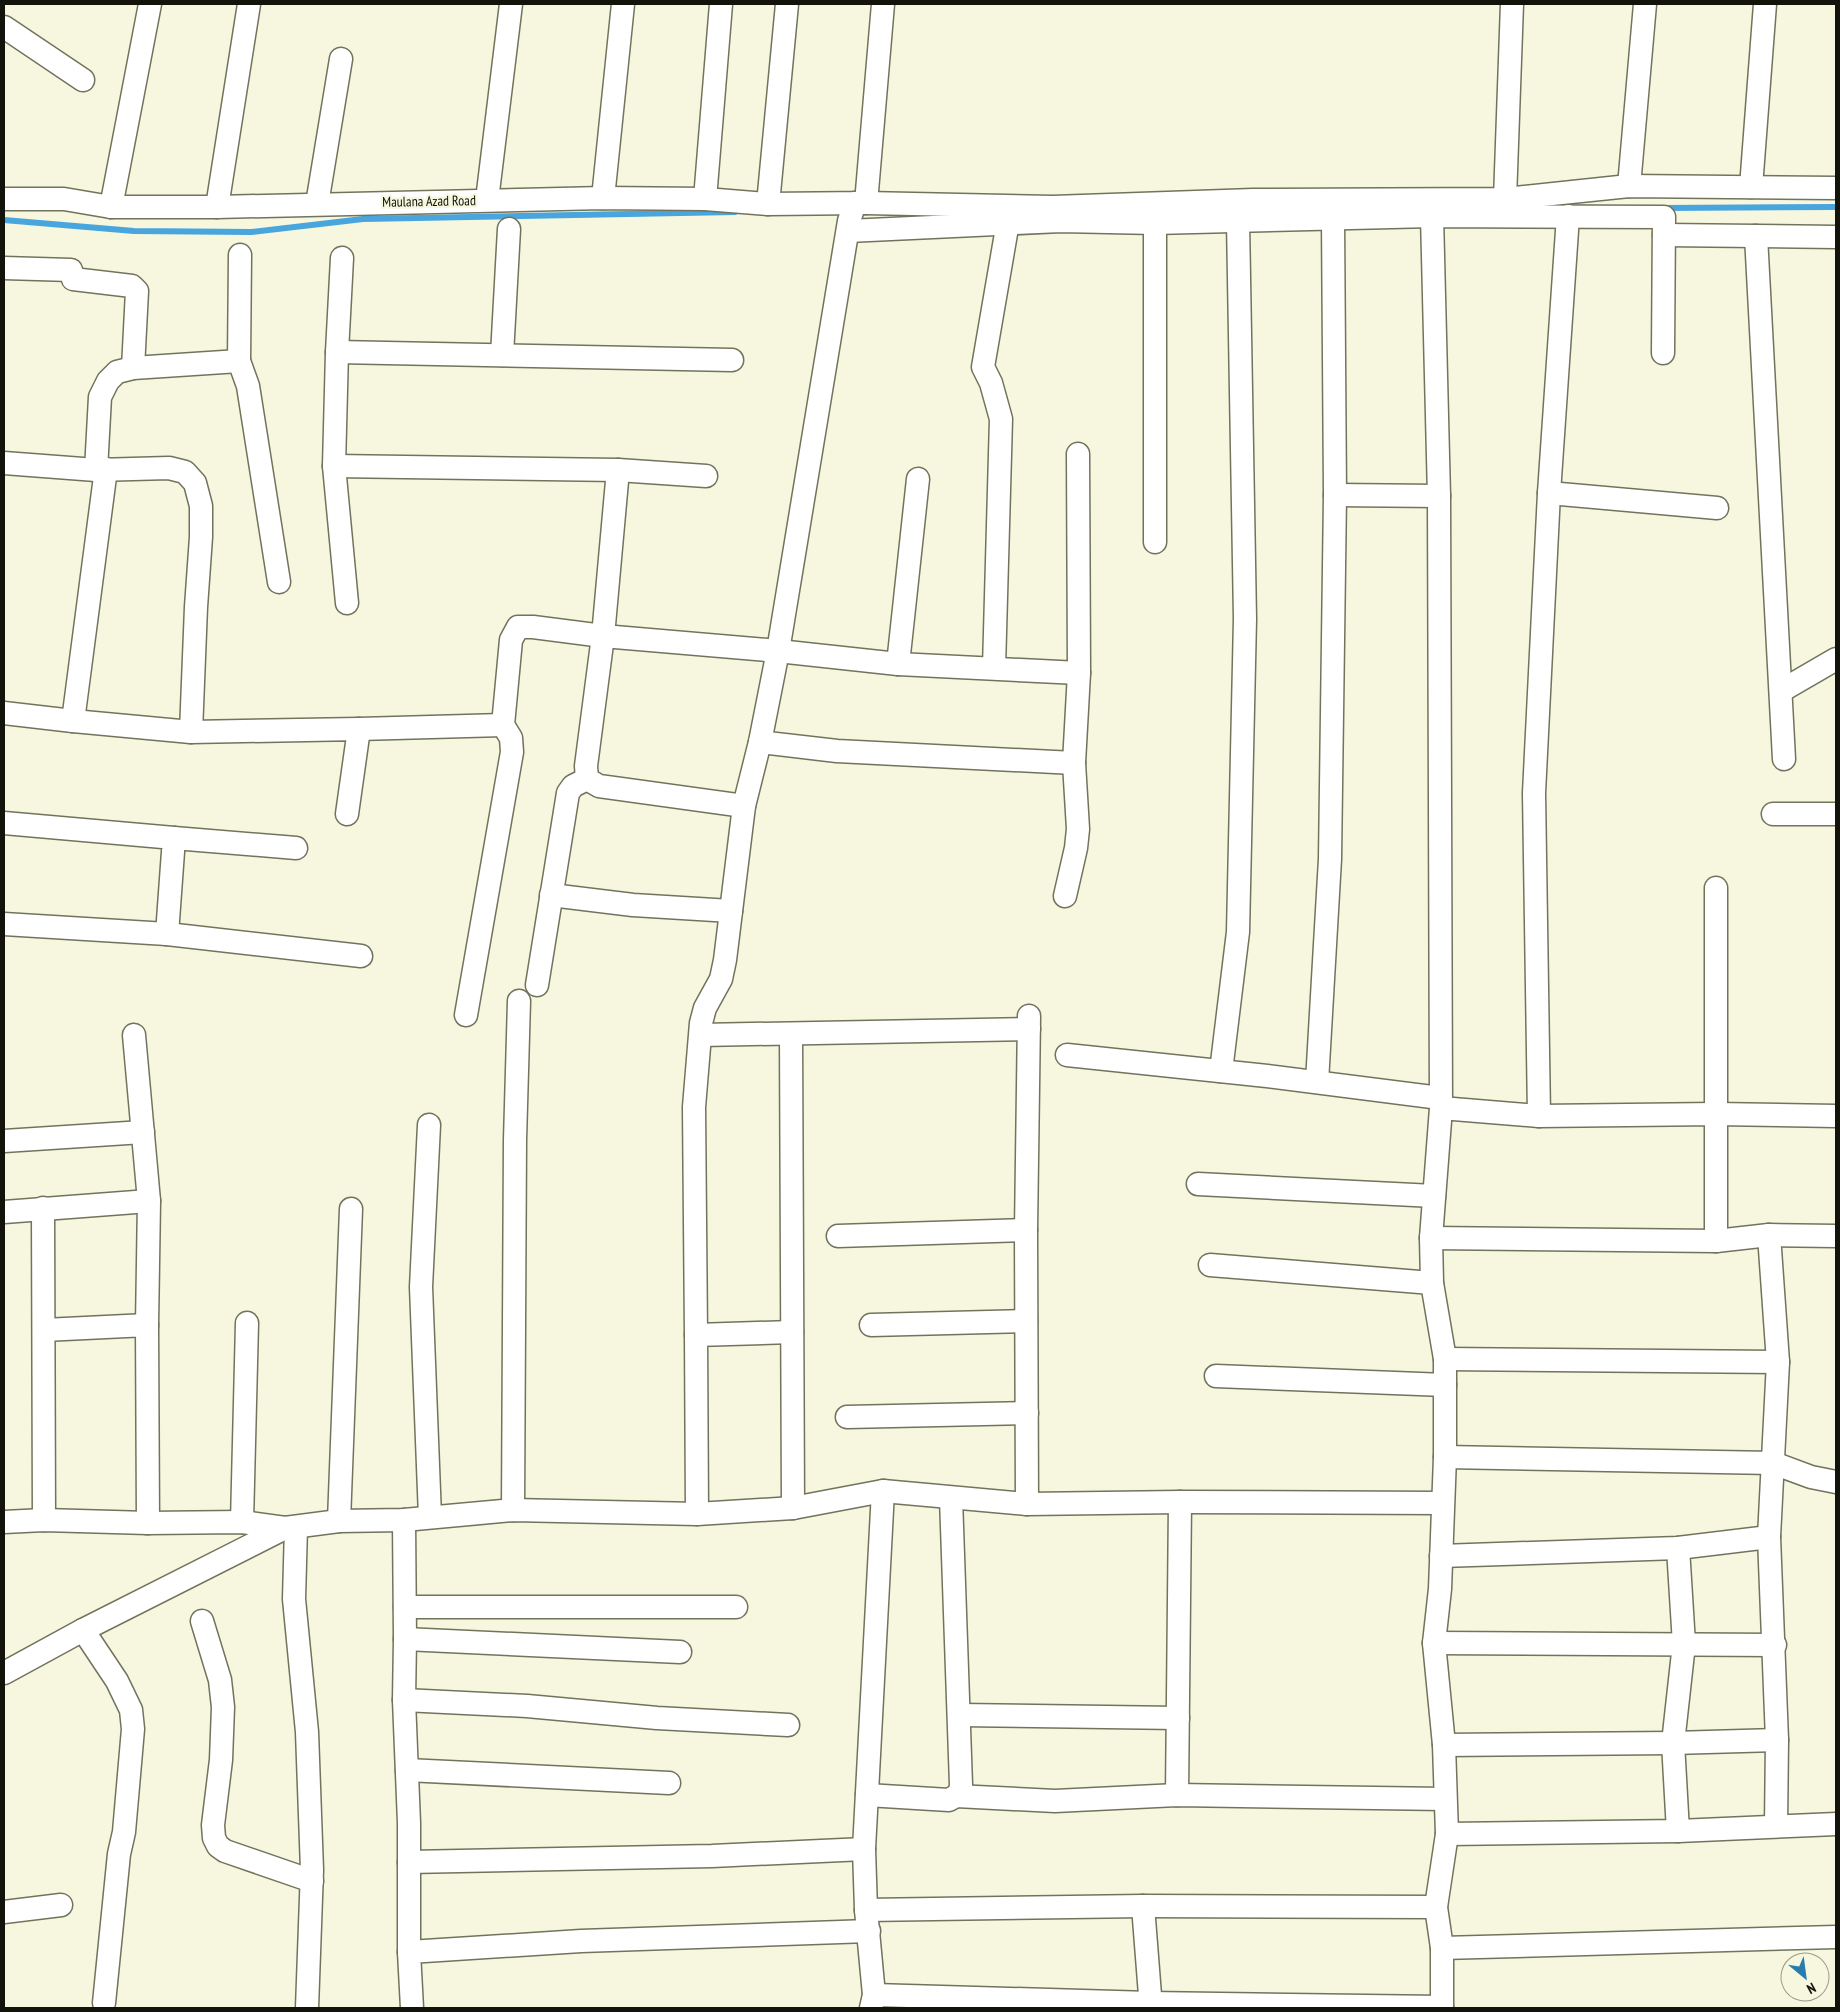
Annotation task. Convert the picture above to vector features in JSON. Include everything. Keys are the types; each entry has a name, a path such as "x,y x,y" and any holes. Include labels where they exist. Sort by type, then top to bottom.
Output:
{"street":[{"path":"111,207 150,4"},
{"path":"217,207 249,4"},
{"path":"487,200 511,4"},
{"path":"603,198 623,4"},
{"path":"705,199 721,4"},
{"path":"768,204 787,4"},
{"path":"697,1514 694,1107 701,1023 705,1008 721,979 732,912 744,806 760,742 778,651 854,214 883,4"},
{"path":"1505,199 1512,4"},
{"path":"1629,186 1645,4"},
{"path":"1751,187 1765,4"},
{"path":"4,27 83,80"},
{"path":"317,204 340,59"},
{"path":"854,214 1253,200 1505,199 1629,186 1836,188"},
{"name":"Maulana Azad Road","path":"4,200 64,199 111,207 217,207 603,198 705,199 854,214"},
{"path":"854,214 1008,222 1155,223 1432,216 1664,217 1663,353"},
{"path":"883,1492 864,1849 873,2002 1442,2008 1442,1948 1436,1907 1447,1834 1444,1745 1434,1643 1442,1556 1445,1359 1432,1283 1431,1238 1440,1103 1439,496 1432,216"},
{"path":"1539,1116 1534,793 1549,493 1568,216"},
{"path":"1317,1082 1330,859 1335,495 1333,219"},
{"path":"1221,1071 1238,932 1245,619 1238,221"},
{"path":"994,668 1001,419 991,383 983,367 1008,222"},
{"path":"1155,223 1155,542"},
{"path":"502,356 509,229"},
{"path":"1664,235 1836,237"},
{"path":"1756,236 1784,759"},
{"path":"240,255 239,361 248,386 279,582"},
{"path":"342,258 334,466 347,603"},
{"path":"4,268 71,270 72,279 132,286 137,291 133,368"},
{"path":"337,352 732,360"},
{"path":"73,722 101,470 100,397 108,381 117,372 133,368 239,361"},
{"path":"1065,896 1076,848 1078,829 1074,763 1078,673 1078,454"},
{"path":"4,462 101,470 169,468 185,472 195,483 201,506 201,536 191,732"},
{"path":"334,466 618,470 706,476"},
{"path":"587,779 586,766 603,636 618,470"},
{"path":"898,664 918,479"},
{"path":"1549,493 1717,508"},
{"path":"1335,495 1439,496"},
{"path":"466,1015 512,752 511,738 503,726 511,640 518,627 898,664 1078,673"},
{"path":"1781,691 1836,659"},
{"path":"4,713 73,722 191,732 503,726"},
{"path":"347,814 359,729"},
{"path":"760,742 837,751 1074,763"},
{"path":"587,779 599,786 744,806"},
{"path":"537,985 568,792 573,786 587,779"},
{"path":"1773,814 1836,814"},
{"path":"4,823 296,848"},
{"path":"167,934 174,838"},
{"path":"1716,888 1716,1241"},
{"path":"551,895 633,905 732,912"},
{"path":"4,924 167,934 361,956"},
{"path":"513,1510 515,1150 519,1001"},
{"path":"701,1035 914,1030 1029,1022 1026,1230 1027,1504"},
{"path":"791,1034 793,1508"},
{"path":"134,1035 150,1201 147,1325 148,1523"},
{"path":"1067,1055 1317,1082 1440,1103 1539,1116 1716,1114 1836,1116"},
{"path":"429,1125 421,1287 430,1517"},
{"path":"4,1141 143,1132"},
{"path":"1198,1184 1434,1196"},
{"path":"4,1212 150,1201"},
{"path":"44,1208 44,1520"},
{"path":"339,1521 351,1209"},
{"path":"838,1236 1026,1230"},
{"path":"1431,1238 1716,1241 1769,1235 1836,1236"},
{"path":"1769,1235 1778,1362 1769,1537 1778,1740 1776,1826"},
{"path":"1210,1265 1432,1283"},
{"path":"872,1325 1026,1321"},
{"path":"242,1522 247,1323"},
{"path":"44,1330 147,1325"},
{"path":"696,1335 792,1332"},
{"path":"1445,1359 1778,1362"},
{"path":"1216,1376 1445,1385"},
{"path":"847,1417 1027,1413"},
{"path":"1445,1457 1773,1463 1811,1477 1836,1482"},
{"path":"4,1522 44,1520 148,1523 242,1522 290,1528 339,1521 404,1520 513,1510 697,1514 793,1508 883,1492 1027,1504 1180,1502 1442,1503"},
{"path":"867,1795 949,1800 956,1796 962,1785 951,1498"},
{"path":"1177,1795 1180,1502"},
{"path":"404,1520 404,1700 409,1862 409,1952 412,2008"},
{"path":"4,1673 83,1630 290,1528"},
{"path":"290,1528 294,1599 307,1732 312,1881 307,2008"},
{"path":"1442,1556 1678,1548 1769,1537"},
{"path":"1678,1548 1684,1644 1673,1744 1678,1831"},
{"path":"405,1607 736,1607"},
{"path":"202,1621 220,1680 223,1707 221,1760 213,1825 214,1838 218,1846 225,1851 312,1881"},
{"path":"83,1630 117,1681 131,1710 134,1728 104,2003"},
{"path":"405,1639 680,1652"},
{"path":"1434,1643 1775,1645"},
{"path":"404,1700 527,1706 657,1718 788,1725"},
{"path":"959,1715 1178,1718"},
{"path":"1444,1745 1673,1744 1778,1740"},
{"path":"407,1770 669,1783"},
{"path":"956,1796 1055,1801 1177,1795 1445,1799"},
{"path":"1447,1834 1678,1831 1836,1824"},
{"path":"409,1862 712,1856 864,1849"},
{"path":"4,1912 62,1905"},
{"path":"409,1952 867,1921 1143,1906 1436,1907"},
{"path":"1143,1906 1150,2006"},
{"path":"1442,1948 1836,1937"}],"waterway":[{"path":"1663,208 1836,207"},
{"path":"4,220 134,231 251,232 363,219 735,212"}]}
